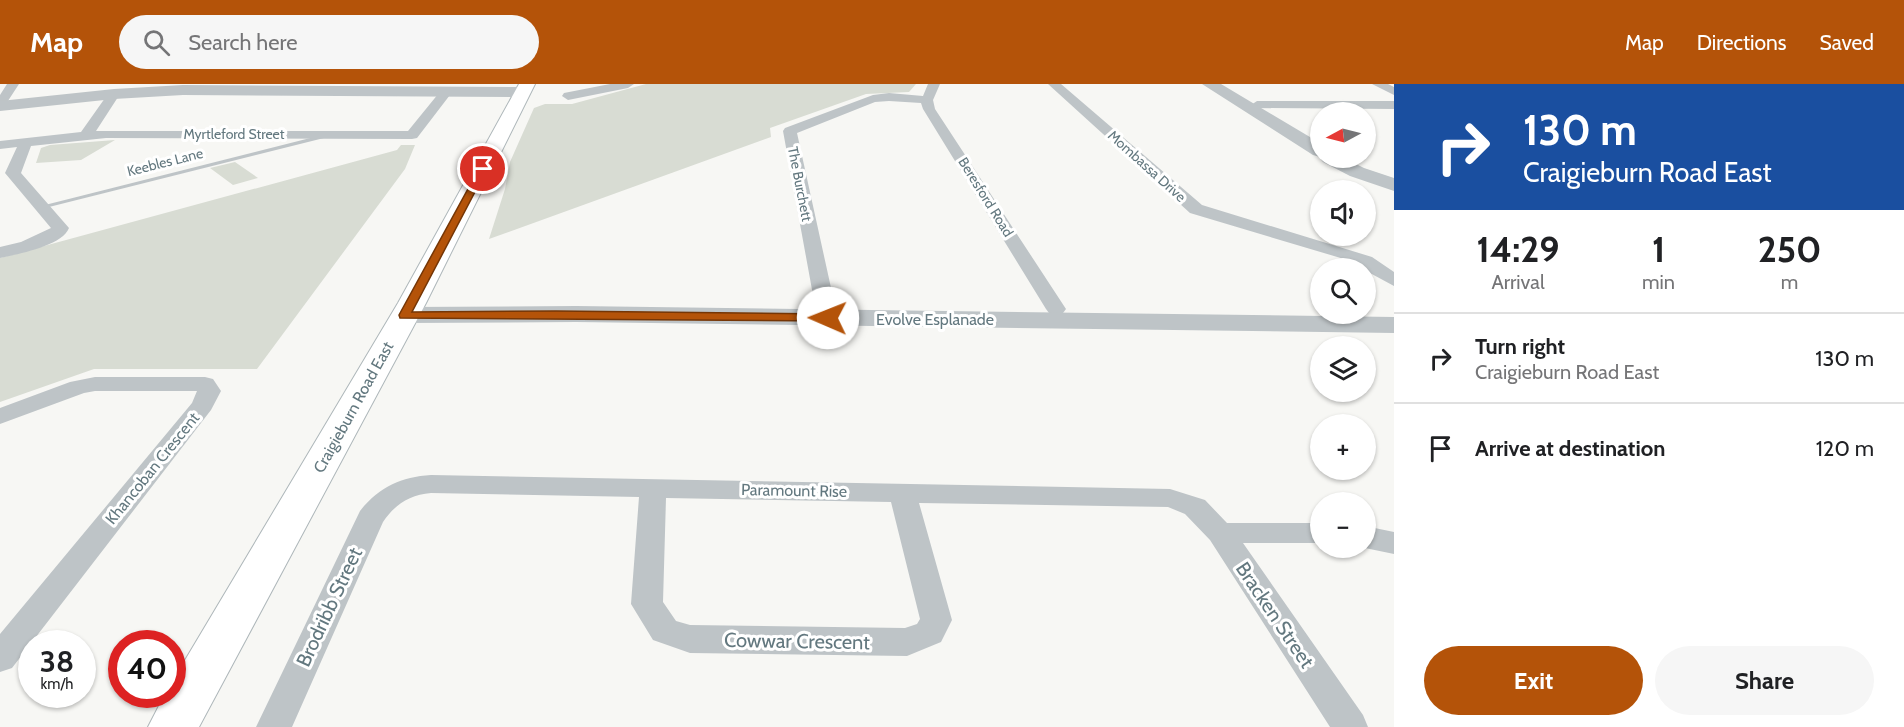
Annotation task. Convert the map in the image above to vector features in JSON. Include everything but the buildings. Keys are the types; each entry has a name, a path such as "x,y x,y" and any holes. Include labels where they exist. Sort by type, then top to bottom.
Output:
{"main road":[{"name":"Craigieburn Road East","path":"173,727 408,309 525,88"}],"street":[{"path":"0,105 13,84"},
{"path":"568,96 628,84"},
{"path":"927,100 934,84"},
{"name":"Mombassa Drive","path":"1054,84 1196,209 1350,255 1365,261 1391,280"},
{"path":"1209,84 1310,145"},
{"path":"1222,84 1310,136"},
{"path":"1378,84 1394,92"},
{"path":"0,105 114,94 219,90 447,91 525,88"},
{"name":"Myrtleford Street","path":"0,145 87,134 412,135 447,91"},
{"path":"87,134 114,94"},
{"name":"The Burchett","path":"826,312 790,130 873,99 889,97 927,100"},
{"name":"Beresford Road","path":"927,100 933,117 1060,314"},
{"path":"1257,105 1394,105"},
{"path":"0,253 58,233 60,228 14,173 26,142"},
{"path":"1349,168 1394,184"},
{"path":"1366,168 1394,179"},
{"name":"Evolve Esplanade","path":"408,309 556,314 826,312 1060,314 1310,311"},
{"path":"1376,311 1394,309"},
{"name":"Evolve Esplanade","path":"1060,314 1394,325"},
{"name":"Khancoban Crescent","path":"0,417 78,387 95,384 205,384 209,391 203,405 0,658"},
{"name":"Paramount Rise","path":"393,492 413,485 431,484 902,492 1170,498 1196,507"},
{"name":"Cowwar Crescent","path":"653,488 647,604 665,631 690,639 907,642 929,633 936,620 902,492"},
{"name":"Brodribb Street","path":"274,727 370,518 380,503 393,492"},
{"name":"Bracken Street","path":"1196,507 1220,533 1350,727"},
{"path":"1220,533 1310,534"},
{"path":"1376,539 1394,543"}],"lane":[{"name":"Keebles Lane","path":"41,207 330,135"}],"shaded area":[{"path":"646,84 916,84 909,92 866,94 770,128 771,137 489,239 505,189 510,162 534,108 545,104 572,104"},
{"path":"115,140 81,160 36,163 41,148 50,145"},
{"path":"401,145 415,145 405,169 257,369 94,369 0,402 0,258 397,150"},
{"path":"235,162 258,178 233,185 210,168"}],"route":[{"path":"483,169 405,315 556,314 828,318"}]}
